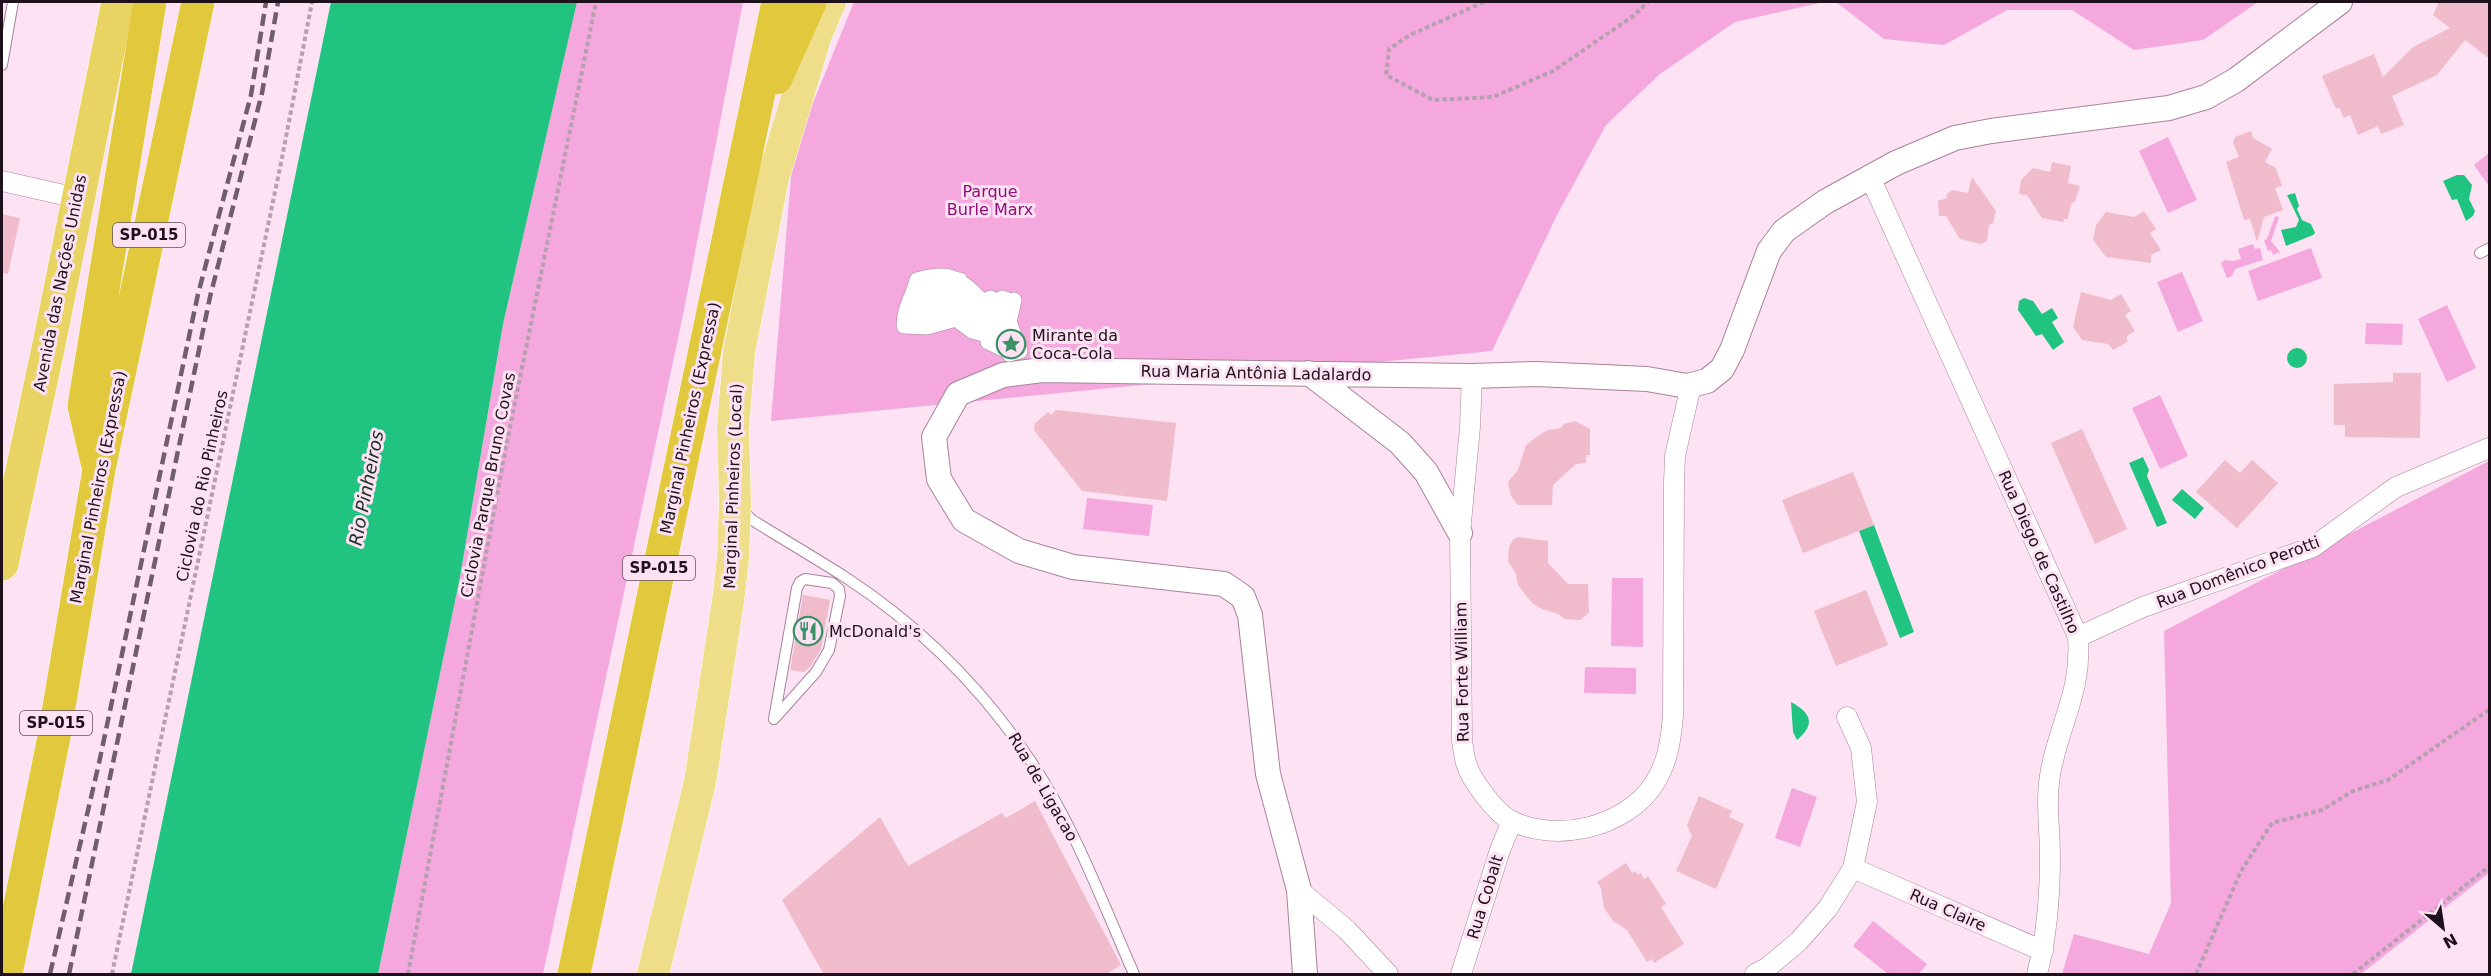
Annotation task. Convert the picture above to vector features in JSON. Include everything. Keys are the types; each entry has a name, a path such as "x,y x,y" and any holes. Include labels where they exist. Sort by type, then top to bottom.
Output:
{"highway":[{"name":"Avenida das Nações Unidas","path":"2,564 50,344 77,198 118,2"},
{"path":"99,470 84,406 150,2"},
{"name":"Marginal Pinheiros (Expressa)","path":"6,975 54,737 99,470 198,2"},
{"name":"Marginal Pinheiros (Expressa)","path":"574,975 778,2"},
{"path":"750,134 810,2"}],"main road":[{"name":"Marginal Pinheiros (Local)","path":"653,975 703,767 728,601 735,503 734,428 739,352 773,178 816,35 830,2"}],"street":[{"path":"1691,385 1707,381 1722,369 1732,350 1769,251 1784,231 1825,202 1870,177 1955,138 1991,130 2169,108 2206,97 2236,80 2340,2"},
{"name":"Rua Diego de Castilho","path":"1870,177 2078,637 2080,661 2075,690 2050,770 2049,899 2043,951 2037,975"},
{"path":"2,182 77,198"},
{"path":"957,291 926,283 913,308 915,320 931,314 948,314 968,323 974,305 958,288 928,292 921,302 924,309 933,306 954,314 966,313 966,306 960,294 957,291 939,274 917,280 914,293 904,311 904,326 927,327 956,319 972,331 983,334 977,322 978,312 980,302 990,298 988,342 1003,349 997,324 1002,298 1006,299 1000,317 1009,354 1020,351 1009,322 1014,300"},
{"name":"Rua Maria Antônia Ladalardo","path":"1305,975 1299,890 1268,774 1252,625 1243,597 1224,584 1073,567 1019,551 964,520 939,479 934,437 958,394 1003,375 1042,370 1472,376 1536,374 1647,379 1691,385"},
{"path":"1309,373 1400,443 1426,472 1460,533"},
{"name":"Rua Forte William","path":"1472,376 1470,427 1460,533 1462,740 1466,764 1475,783 1512,821 1533,828 1558,831 1596,826 1617,817 1640,801 1654,785 1670,748 1673,715 1675,456 1691,385"},
{"name":"Rua Domênico Perotti","path":"2078,637 2143,607 2313,547 2396,487 2489,448"},
{"path":"1755,975 1767,968 1798,941 1828,908 1853,868 1867,802 1861,748 1847,717"},
{"name":"Rua Cobalt","path":"1461,975 1500,850 1512,821"},
{"name":"Rua Claire","path":"1853,868 2043,951"},
{"path":"1299,890 1347,930 1388,975"}],"lane":[{"path":"2,64 13,2"},
{"name":"Rua de Ligacao","path":"735,503 752,520 846,578 905,622 939,651 994,712 1035,767 1069,828 1134,975"},
{"path":"805,579 832,583 839,589 840,596 829,650 816,672 774,719 797,588 805,579"}],"path":[{"name":"Ciclovia do Rio Pinheiros","path":"112,975 281,163 312,2"},
{"name":"Ciclovia Parque Bruno Covas","path":"408,975 507,447 596,2"},
{"path":"1484,2 1410,35 1389,49 1386,75 1433,100 1493,97 1553,71 1632,17 1648,2"},
{"path":"2196,975 2241,871 2272,823 2322,810 2353,790 2388,780 2490,709"},
{"path":"2353,975 2490,866"}],"green space":[{"path":"577,2 743,2 684,310 543,974 378,974 460,577 503,324"},
{"name":"Parque Burle Marx","path":"854,2 1824,2 1735,22 1660,74 1606,125 1558,213 1492,351 771,421 793,152"},
{"path":"1836,2 2258,2 2203,40 2134,50 2072,10 2007,10 1944,45 1884,39"},
{"path":"2168,137 2197,200 2168,213 2139,151"},
{"path":"2489,153 2489,186 2474,165"},
{"path":"2275,216 2279,217 2271,241 2280,252 2273,255 2271,250 2268,251 2264,240 2267,239"},
{"path":"2253,244 2255,249 2260,248 2263,260 2235,269 2232,276 2227,278 2221,263 2225,260 2241,259 2238,249"},
{"path":"2311,248 2322,278 2258,301 2248,271"},
{"path":"2182,272 2203,321 2178,332 2157,282"},
{"path":"2447,305 2476,368 2447,382 2418,319"},
{"path":"2366,323 2403,324 2402,345 2365,344"},
{"path":"2160,395 2188,456 2160,469 2132,408"},
{"path":"2489,461 2489,873 2361,974 2062,974 2074,934 2149,954 2171,903 2164,631"},
{"path":"1087,498 1153,505 1149,536 1083,529"},
{"path":"1612,578 1643,578 1643,647 1611,646"},
{"path":"1585,667 1636,668 1636,694 1584,693"},
{"path":"1792,788 1817,797 1800,847 1775,838"},
{"path":"1873,921 1927,964 1919,974 1888,974 1853,946"}],"water":[{"name":"Rio Pinheiros","path":"331,2 577,2 503,324 460,577 378,974 131,974"},
{"path":"2457,175 2464,175 2472,185 2469,199 2475,211 2473,216 2466,221 2457,199 2452,200 2443,181"},
{"path":"2295,193 2299,206 2297,209 2302,220 2311,224 2315,233 2286,246 2281,230 2296,227 2299,220 2287,195"},
{"path":"2024,298 2033,301 2042,314 2052,308 2058,318 2052,322 2064,342 2053,350 2042,334 2036,336 2018,310 2019,301"},
{"path":"2297,348 2304,351 2307,358 2304,365 2297,368 2290,365 2287,358 2290,351"},
{"path":"2143,457 2149,470 2147,476 2167,523 2157,527 2129,463"},
{"path":"2182,489 2204,508 2195,519 2172,500"},
{"path":"1874,525 1914,632 1900,638 1859,531"},
{"path":"1791,702 1803,710 1809,719 1807,729 1797,740 1793,732"}],"building":[{"path":"2439,2 2490,2 2490,59 2465,40 2437,75 2392,96 2404,125 2381,134 2378,126 2358,135 2350,115 2344,118 2339,107 2336,109 2322,76 2374,54 2383,77 2413,47 2450,28 2433,15"},
{"path":"2251,131 2253,138 2272,149 2265,162 2276,168 2282,186 2275,188 2283,210 2264,217 2257,242 2250,219 2244,220 2226,162 2239,157 2233,143 2235,137"},
{"path":"2052,162 2071,166 2068,183 2080,186 2075,201 2071,204 2068,219 2064,219 2063,222 2042,218 2027,195 2019,194 2021,180 2033,168 2050,172"},
{"path":"1972,177 1996,211 1993,223 1989,225 1987,241 1981,244 1960,239 1946,216 1939,216 1938,201 1947,198 1946,195 1952,190 1968,193"},
{"path":"2144,211 2156,229 2150,233 2161,250 2151,255 2151,263 2106,257 2093,240 2096,225 2106,212 2134,217"},
{"path":"2,214 20,218 8,274 2,273"},
{"path":"2081,292 2111,300 2121,294 2131,311 2125,315 2135,331 2127,336 2127,342 2113,350 2108,344 2082,340 2073,327"},
{"path":"2393,373 2421,373 2420,438 2345,437 2345,425 2334,425 2334,384 2393,382"},
{"path":"1056,410 1176,423 1167,501 1082,491 1034,430 1035,423 1048,412 1051,415"},
{"path":"1575,421 1590,429 1590,455 1586,455 1586,463 1576,464 1553,485 1552,505 1518,505 1511,496 1508,482 1518,470 1526,445 1548,430 1561,428 1564,424"},
{"path":"2082,429 2127,529 2095,544 2051,443"},
{"path":"2225,460 2240,473 2252,460 2278,483 2237,528 2196,492"},
{"path":"1853,472 1874,525 1803,553 1782,500"},
{"path":"1518,537 1548,541 1548,563 1568,584 1588,584 1589,613 1580,620 1565,619 1532,603 1518,585 1516,574 1508,561 1509,547"},
{"path":"1866,590 1888,645 1836,666 1814,611"},
{"path":"803,595 830,600 821,649 810,667 804,672 790,670"},
{"path":"1699,796 1732,811 1729,817 1744,824 1716,889 1676,871 1692,836 1687,825"},
{"path":"1035,801 1121,965 1105,975 824,975 782,900 880,817 908,866 1002,813 1006,818"},
{"path":"1626,863 1632,873 1635,871 1638,875 1641,873 1644,879 1648,876 1666,904 1661,907 1684,944 1654,963 1652,959 1647,962 1627,930 1613,921 1604,908 1601,888 1597,882"}],"railway":[{"path":"50,974 99,763 198,294 251,95 266,2"},
{"path":"69,974 210,297 262,93 278,2"}],"place":[{"name":"Mirante da Coca-Cola","path":"1011,344"},
{"name":"McDonald's","path":"808,631"}]}
